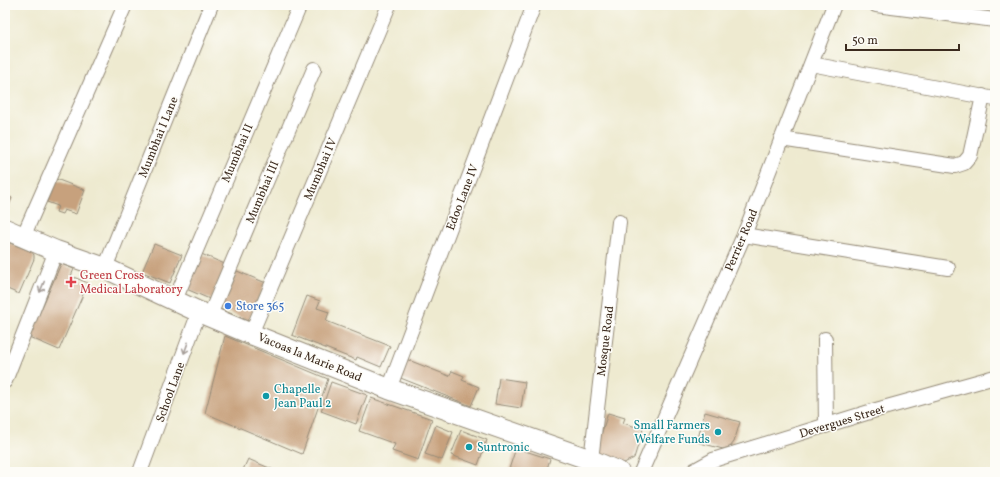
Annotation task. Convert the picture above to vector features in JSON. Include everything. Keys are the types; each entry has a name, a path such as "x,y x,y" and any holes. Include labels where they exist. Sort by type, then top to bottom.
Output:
{"main road":[{"name":"Vacoas la Marie Road","path":"14,233 56,251 105,268 251,334 389,389 591,460 619,472"}],"street":[{"path":"14,233 125,5"},
{"name":"Mumbhai I Lane","path":"105,268 212,5"},
{"name":"Mumbhai II","path":"175,300 300,5"},
{"name":"Mumbhai IV","path":"251,334 389,5"},
{"name":"Edoo Lane IV","path":"389,389 534,5"},
{"name":"Perrier Road","path":"641,472 744,235 834,5"},
{"path":"876,5 995,20"},
{"path":"781,139 955,166 964,163 970,156 989,98 811,64"},
{"name":"Mumbhai III","path":"205,313 314,69"},
{"name":"Mosque Road","path":"591,460 619,222"},
{"path":"744,235 948,268"},
{"path":"5,381 56,251"},
{"name":"School Lane","path":"140,472 205,313"},
{"path":"825,339 826,426"},
{"name":"Devergues Street","path":"693,472 713,460 995,376"}],"building":[{"path":"56,179 85,190 76,214 64,210 62,214 56,212 58,206 47,202"},
{"path":"5,195 12,198 6,213 5,212"},
{"path":"5,241 32,252 34,255 34,259 19,294 5,288"},
{"path":"154,244 182,255 170,283 142,272"},
{"path":"199,253 227,265 212,300 184,288"},
{"path":"61,264 74,269 71,276 88,283 59,350 29,337"},
{"path":"237,271 266,283 249,321 220,309"},
{"path":"307,296 320,301 317,308 329,312 326,321 390,346 381,367 357,357 356,360 292,335"},
{"name":"Chapelle Jean Paul 2","path":"225,336 328,379 302,454 205,413"},
{"path":"406,359 449,376 452,371 464,376 462,380 479,387 471,406 398,377"},
{"path":"499,378 525,382 521,408 495,404"},
{"path":"331,382 367,395 356,424 321,411"},
{"path":"371,398 432,419 418,460 392,451 395,444 359,431"},
{"name":"Small Farmers Welfare Funds","path":"705,412 740,422 734,442 730,447 723,449 697,442"},
{"path":"608,413 625,418 623,423 643,429 634,458 624,463 595,454"},
{"path":"436,425 453,432 442,460 425,454"},
{"name":"Suntronic","path":"461,430 487,440 478,465 451,455"},
{"path":"516,448 550,459 546,472 508,472"},
{"path":"248,459 274,470 273,472 242,472"}],"place":[{"name":"Green Cross Medical Laboratory","path":"71,282"},
{"name":"Store 365","path":"228,306"},
{"name":"Chapelle Jean Paul 2","path":"266,396"},
{"name":"Small Farmers Welfare Funds","path":"718,432"},
{"name":"Suntronic","path":"469,447"}]}
